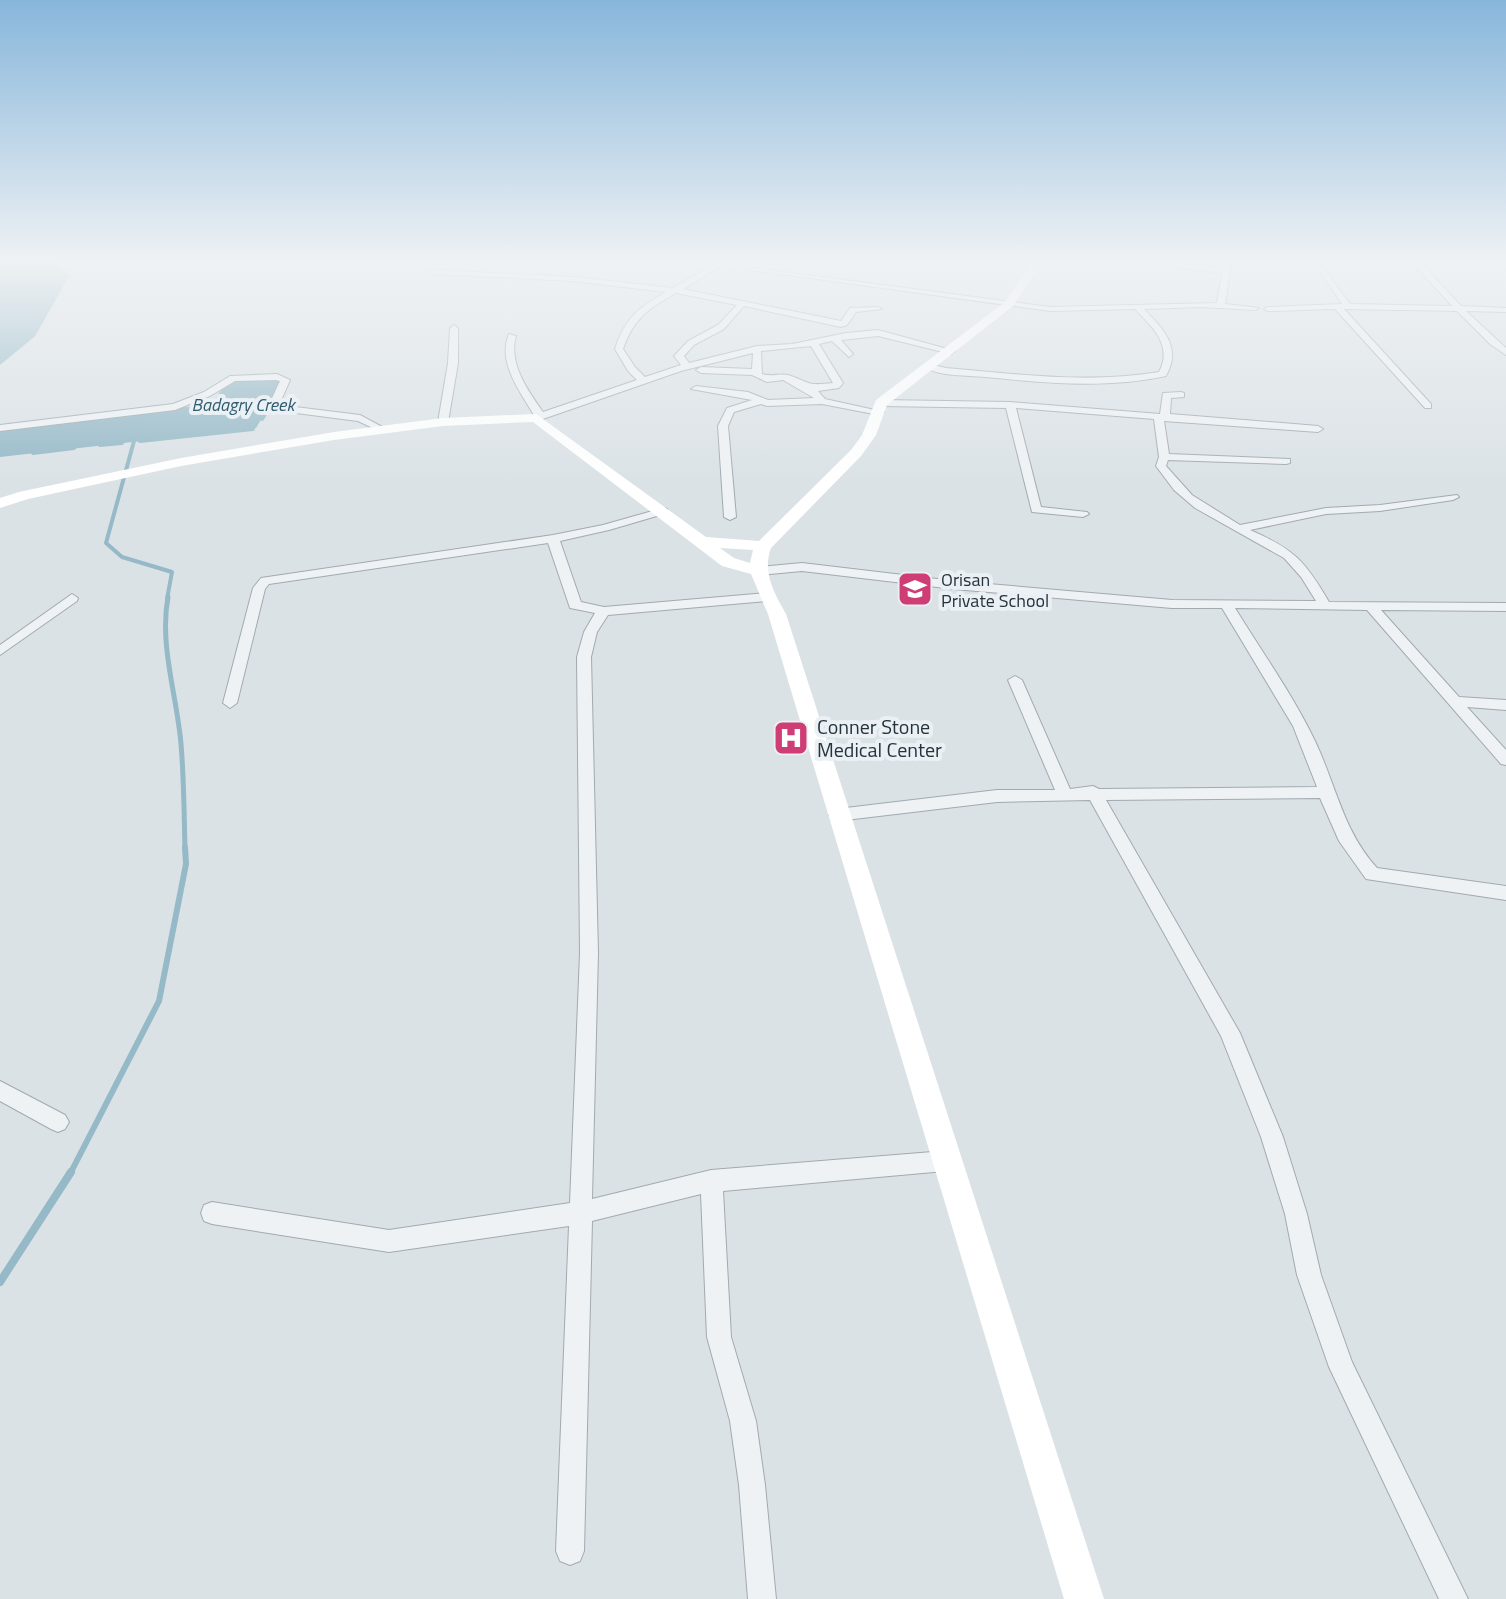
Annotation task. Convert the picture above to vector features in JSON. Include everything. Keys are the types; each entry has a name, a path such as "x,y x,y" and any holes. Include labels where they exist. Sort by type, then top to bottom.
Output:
{"main road":[{"path":"970,336 880,408 869,435 856,453 763,546 758,571 777,614 837,815 1084,1599"},
{"path":"0,503 135,472 381,429 538,417 728,562 758,571"},
{"path":"701,542 763,546"}],"street":[{"path":"443,422 445,394 457,351 455,336"},
{"path":"512,336 508,346 511,365 538,417 683,368 757,349 815,344 859,336"},
{"path":"624,336 619,349 631,369 644,381"},
{"path":"683,368 679,356 684,349 707,336"},
{"path":"892,336 926,342 951,351"},
{"path":"929,367 962,372 1132,380 1163,374 1170,363 1169,343 1163,336"},
{"path":"1367,336 1428,406"},
{"path":"1486,336 1506,352"},
{"path":"835,339 849,354"},
{"path":"807,389 838,383 833,369 822,359 815,344"},
{"path":"755,372 757,349"},
{"path":"683,368 755,372 767,379 784,377 822,401"},
{"path":"0,428 175,407 199,398 230,379 257,376 285,380 274,405 276,408 360,418 381,429"},
{"path":"696,389 748,395 767,403 822,401 880,408 1010,405 1318,429"},
{"path":"1181,395 1166,395 1161,466 1182,494 1239,529 1280,548 1305,572 1326,607"},
{"path":"730,517 723,426 730,410 760,401"},
{"path":"1010,405 1036,510 1083,514"},
{"path":"1164,457 1286,461"},
{"path":"1239,529 1326,511 1380,508 1453,497"},
{"path":"230,703 259,588 265,581 553,539 663,511"},
{"path":"553,539 575,605 604,611 767,597"},
{"path":"758,571 802,567 954,585 1172,604 1506,607"},
{"path":"0,651 72,598"},
{"path":"1226,605 1301,728 1325,792 1360,863 1372,874 1506,893"},
{"path":"1372,607 1506,760"},
{"path":"570,1551 589,953 584,657 594,622 604,611"},
{"path":"1015,680 1064,793"},
{"path":"1455,701 1506,705"},
{"path":"837,815 997,796 1093,792 1325,792"},
{"path":"1093,792 1230,1033 1272,1137 1296,1214 1309,1275 1341,1367 1454,1599"},
{"path":"0,1090 58,1122"},
{"path":"212,1213 389,1241 579,1213 711,1181 945,1161"},
{"path":"711,1181 719,1337 743,1421 762,1599"}],"water":[{"path":"0,336 33,336 0,363"},
{"name":"Badagry Creek","path":"230,379 284,382 256,428 0,457 0,430 211,408"}],"waterway":[{"path":"0,363 33,336"},
{"path":"253,380 279,382"},
{"path":"211,408 228,382"},
{"path":"268,408 273,400"},
{"path":"69,423 212,406"},
{"path":"262,419 270,406"},
{"path":"140,441 253,429"},
{"path":"129,437 134,441 106,543 122,557 172,572 167,599"},
{"path":"100,445 122,443"},
{"path":"33,453 74,448"},
{"path":"168,597 166,633 181,744 185,849"},
{"path":"70,1174 159,1001 186,864 185,847"},
{"path":"0,1282 71,1172"}],"place":[{"name":"Orisan Private School","path":"915,589"},
{"name":"Conner Stone Medical Center","path":"791,738"}]}
